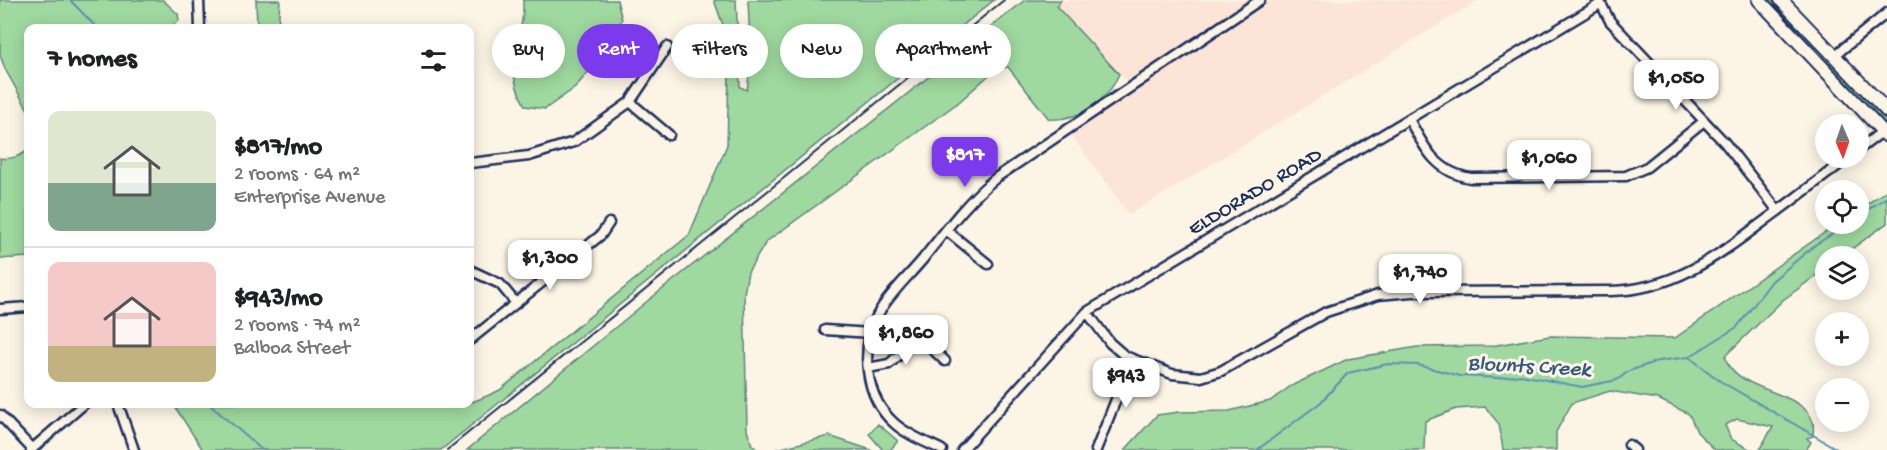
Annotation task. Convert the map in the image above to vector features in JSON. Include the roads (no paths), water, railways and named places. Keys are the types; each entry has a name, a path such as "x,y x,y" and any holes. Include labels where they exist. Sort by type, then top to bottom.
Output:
{"highway":[{"path":"1759,0 1885,134"},
{"path":"1781,0 1887,111"}],"street":[{"path":"199,0 200,24"},
{"path":"942,450 903,431 889,418 874,393 868,368 871,333 884,305 971,201 997,177 1260,0"},
{"path":"1600,2 1610,21 1745,166 1778,211"},
{"name":"ELDORADO ROAD","path":"962,450 1088,312 1600,2"},
{"path":"1834,56 1887,13"},
{"path":"474,163 529,156 560,148 590,133 630,102 667,47"},
{"path":"630,102 669,135"},
{"path":"1409,119 1437,163 1451,173 1471,178 1626,176 1647,167 1704,121"},
{"path":"1869,143 1885,134"},
{"path":"1088,312 1110,343 1132,358 1180,376 1212,374 1326,312 1358,300 1395,293 1642,289 1678,278 1713,260 1835,168"},
{"path":"474,337 601,235 609,223"},
{"path":"946,230 988,264"},
{"path":"474,272 500,284 515,302"},
{"path":"0,309 24,307"},
{"path":"825,330 840,329 871,333"},
{"path":"868,368 889,364 916,340 924,341 945,360"},
{"path":"1096,450 1132,358"},
{"path":"0,415 32,450 79,408"},
{"path":"119,408 134,450"}],"waterway":[{"path":"70,0 93,24"},
{"name":"Blounts Creek","path":"1869,209 1887,197"},
{"name":"Blounts Creek","path":"1257,450 1320,403 1348,373 1388,364 1418,365 1460,376 1498,378 1521,375 1582,387 1617,380 1629,371 1658,361 1689,357 1737,327 1772,281 1815,245 1832,234"},
{"path":"1689,357 1720,381 1839,450"},
{"path":"214,408 262,450"}],"railway":[{"path":"447,450 1004,0"}]}
